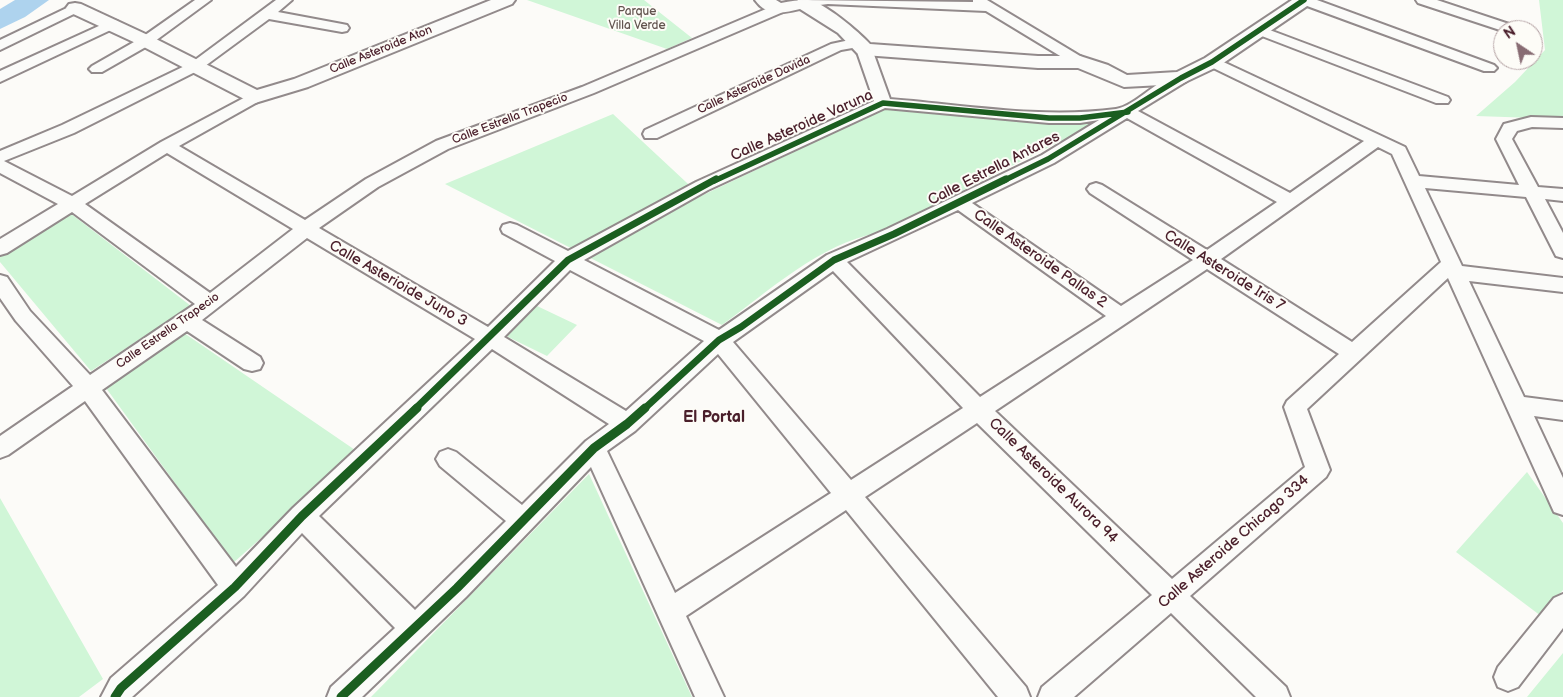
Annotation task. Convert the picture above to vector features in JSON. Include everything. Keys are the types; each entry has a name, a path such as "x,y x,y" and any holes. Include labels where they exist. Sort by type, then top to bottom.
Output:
{"street":[{"path":"0,46 94,0"},
{"path":"97,69 146,41 204,0"},
{"path":"0,157 68,129 196,66 285,0"},
{"name":"Calle Asteroide Aton","path":"255,97 301,83 506,0"},
{"name":"Calle Estrella Trapecio","path":"0,448 210,304 305,229 372,184 442,145 588,90 771,4 828,0 990,8"},
{"path":"977,0 1080,62"},
{"path":"1304,0 1489,68"},
{"name":"Calle Estrella Antares","path":"341,697 456,588 594,448 628,424 719,340 741,327 834,260 894,234 1048,159 1181,78 1212,62 1304,0"},
{"path":"1423,0 1493,23"},
{"path":"803,3 830,20 861,46 883,103"},
{"path":"75,8 112,24 255,97"},
{"path":"266,14 342,28"},
{"path":"0,78 112,24"},
{"path":"1259,30 1442,100"},
{"name":"Calle Asteroide Davida","path":"651,134 836,47 861,46 1038,62 1080,62 1101,69 1124,81 1181,78"},
{"path":"1212,62 1399,151 1563,504"},
{"path":"0,248 74,205 167,146 255,97"},
{"name":"Calle Asteroide Varuna","path":"115,697 121,688 235,587 302,516 490,338 568,260 702,186 883,103 1049,118 1080,118 1128,112"},
{"path":"1128,112 1290,201"},
{"path":"1563,122 1531,122 1510,128 1504,139 1563,250"},
{"path":"670,612 1207,260 1377,140"},
{"name":"Calle Asterioide Juno 3","path":"167,146 490,338 628,424"},
{"path":"0,166 74,205 210,304"},
{"path":"1414,181 1563,195"},
{"name":"Calle Asteroide Iris 7","path":"1096,189 1352,352"},
{"name":"Calle Asteroide Pallas 2","path":"958,202 1122,316"},
{"path":"510,229 719,340 1016,697"},
{"name":"Calle Asteroide Aurora 94","path":"834,260 979,410 1276,697"},
{"path":"1452,268 1563,286"},
{"name":"Calle Asteroide Chicago 334","path":"1052,697 1290,496 1318,470 1295,407 1352,352 1452,268"},
{"path":"0,282 23,316 88,388 235,587"},
{"path":"186,320 252,363"},
{"path":"1517,405 1563,411"},
{"path":"594,448 710,697"},
{"path":"448,459 523,520"},
{"path":"302,516 414,628"},
{"path":"1508,677 1563,607"}],"green space":[{"name":"Parque Villa Verde","path":"527,0 644,0 692,38 667,49"},
{"path":"1539,0 1563,0 1563,119 1476,116 1526,70 1543,70 1543,52 1545,50 1543,20 1541,20"},
{"path":"884,109 1097,123 878,233 857,238 836,247 796,270 722,325 445,184 613,114 701,196"},
{"path":"70,213 191,306 91,371 0,262 0,255"},
{"path":"535,305 577,325 547,356 504,335"},
{"path":"184,333 358,452 233,563 106,388"},
{"path":"1527,472 1563,523 1563,590 1541,616 1456,552"},
{"path":"589,474 692,697 371,697"},
{"path":"0,498 103,679 79,697 0,697"},
{"path":"1563,653 1563,697 1527,697"}],"water":[{"path":"15,0 49,0 25,17 0,29 0,9"}],"cycle path":[{"path":"341,697 457,588 594,448 627,424 719,340 741,327 834,260 894,234 1048,159 1181,78 1212,62 1304,0"},
{"path":"115,697 121,688 235,587 302,516 490,338 568,260 702,186 883,103 1049,118 1080,118 1128,112"}],"district":[{"name":"El Portal","path":"714,418"}]}
